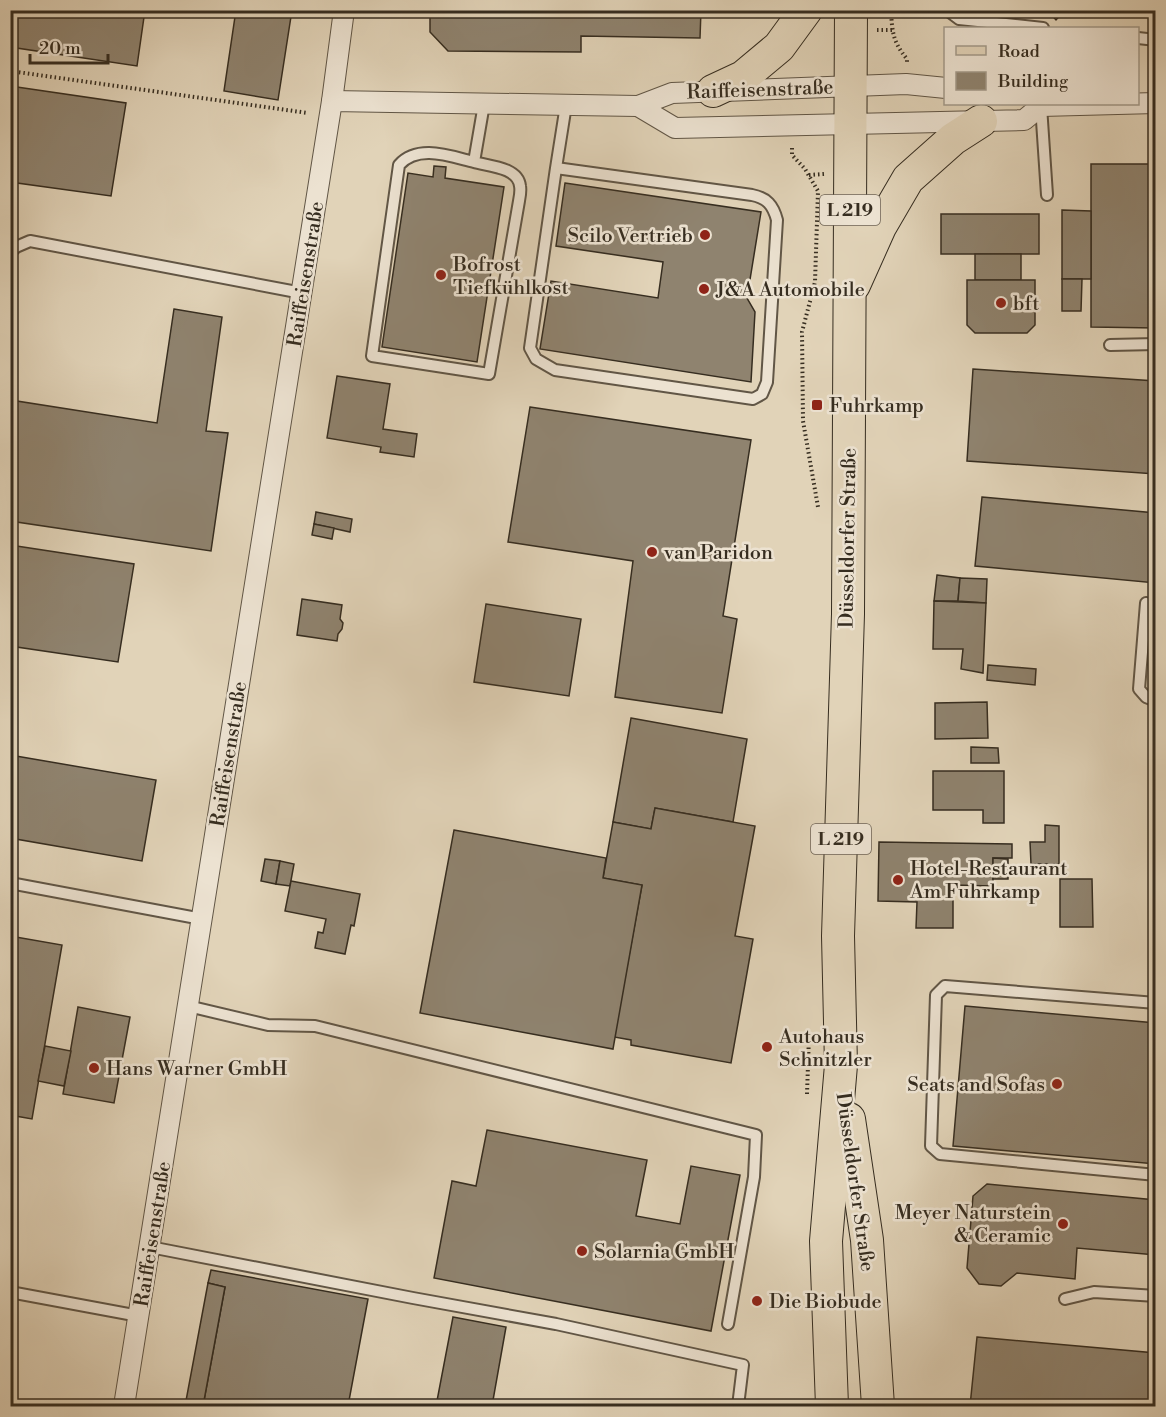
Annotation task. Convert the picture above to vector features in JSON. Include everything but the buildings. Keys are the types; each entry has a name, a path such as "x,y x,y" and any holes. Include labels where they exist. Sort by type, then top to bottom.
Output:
{"main road":[{"path":"712,91 743,77 780,47 806,10"},
{"name":"Düsseldorfer Straße","path":"832,1407 826,1241 841,1065 838,936 848,614 851,10"},
{"path":"849,297 880,227 908,179 953,140 981,121"},
{"name":"Düsseldorfer Straße","path":"841,1065 867,1240 878,1407"}],"street":[{"name":"Raiffeisenstraße","path":"124,1407 302,293 344,10"},
{"name":"Raiffeisenstraße","path":"331,108 484,104 638,106 672,93 906,84 944,88"},
{"path":"1139,103 1155,103"},
{"name":"Raiffeisenstraße","path":"638,106 675,128 1024,120 1039,105"}],"lane":[{"path":"947,10 959,19 1034,27"},
{"path":"1139,38 1155,40"},
{"path":"474,162 484,104"},
{"path":"556,168 752,195 761,197 774,208 777,220 766,388 762,394 753,399 555,370 536,359 530,348 556,168 566,105"},
{"path":"1039,105 1047,195"},
{"path":"433,153 474,162 508,171 517,177 520,184 489,374 372,356 399,165 405,158 415,154 433,153"},
{"path":"10,253 16,247 30,241 302,293"},
{"path":"1110,345 1155,344"},
{"path":"1146,603 1138,689 1146,697 1155,701"},
{"path":"10,883 202,920"},
{"path":"1155,1003 945,986 936,994 931,1146 940,1154 1155,1175"},
{"path":"188,1006 268,1025 315,1026 756,1135 754,1178 728,1324"},
{"path":"150,1246 556,1324 743,1365 738,1407"},
{"path":"10,1292 139,1316"},
{"path":"1065,1299 1094,1292 1155,1296"}],"path":[{"path":"10,71 331,108"},
{"path":"793,125 792,155 805,169 818,191 815,282 802,332 803,421 818,509"},
{"path":"807,1105 809,1033"}],"place":[{"name":"Scilo Vertrieb","path":"705,235"},
{"name":"Bofrost Tiefkühlkost","path":"441,275"},
{"name":"J&A Automobile","path":"704,289"},
{"name":"bft","path":"1001,303"},
{"name":"Fuhrkamp","path":"817,405"},
{"name":"van Paridon","path":"652,552"},
{"name":"Hotel-Restaurant Am Fuhrkamp","path":"898,880"},
{"name":"Autohaus Schnitzler","path":"767,1047"},
{"name":"Hans Warner GmbH","path":"94,1068"},
{"name":"Seats and Sofas","path":"1057,1084"},
{"name":"Meyer Naturstein & Ceramic","path":"1063,1224"},
{"name":"Solarnia GmbH","path":"582,1251"},
{"name":"Die Biobude","path":"757,1301"}]}
